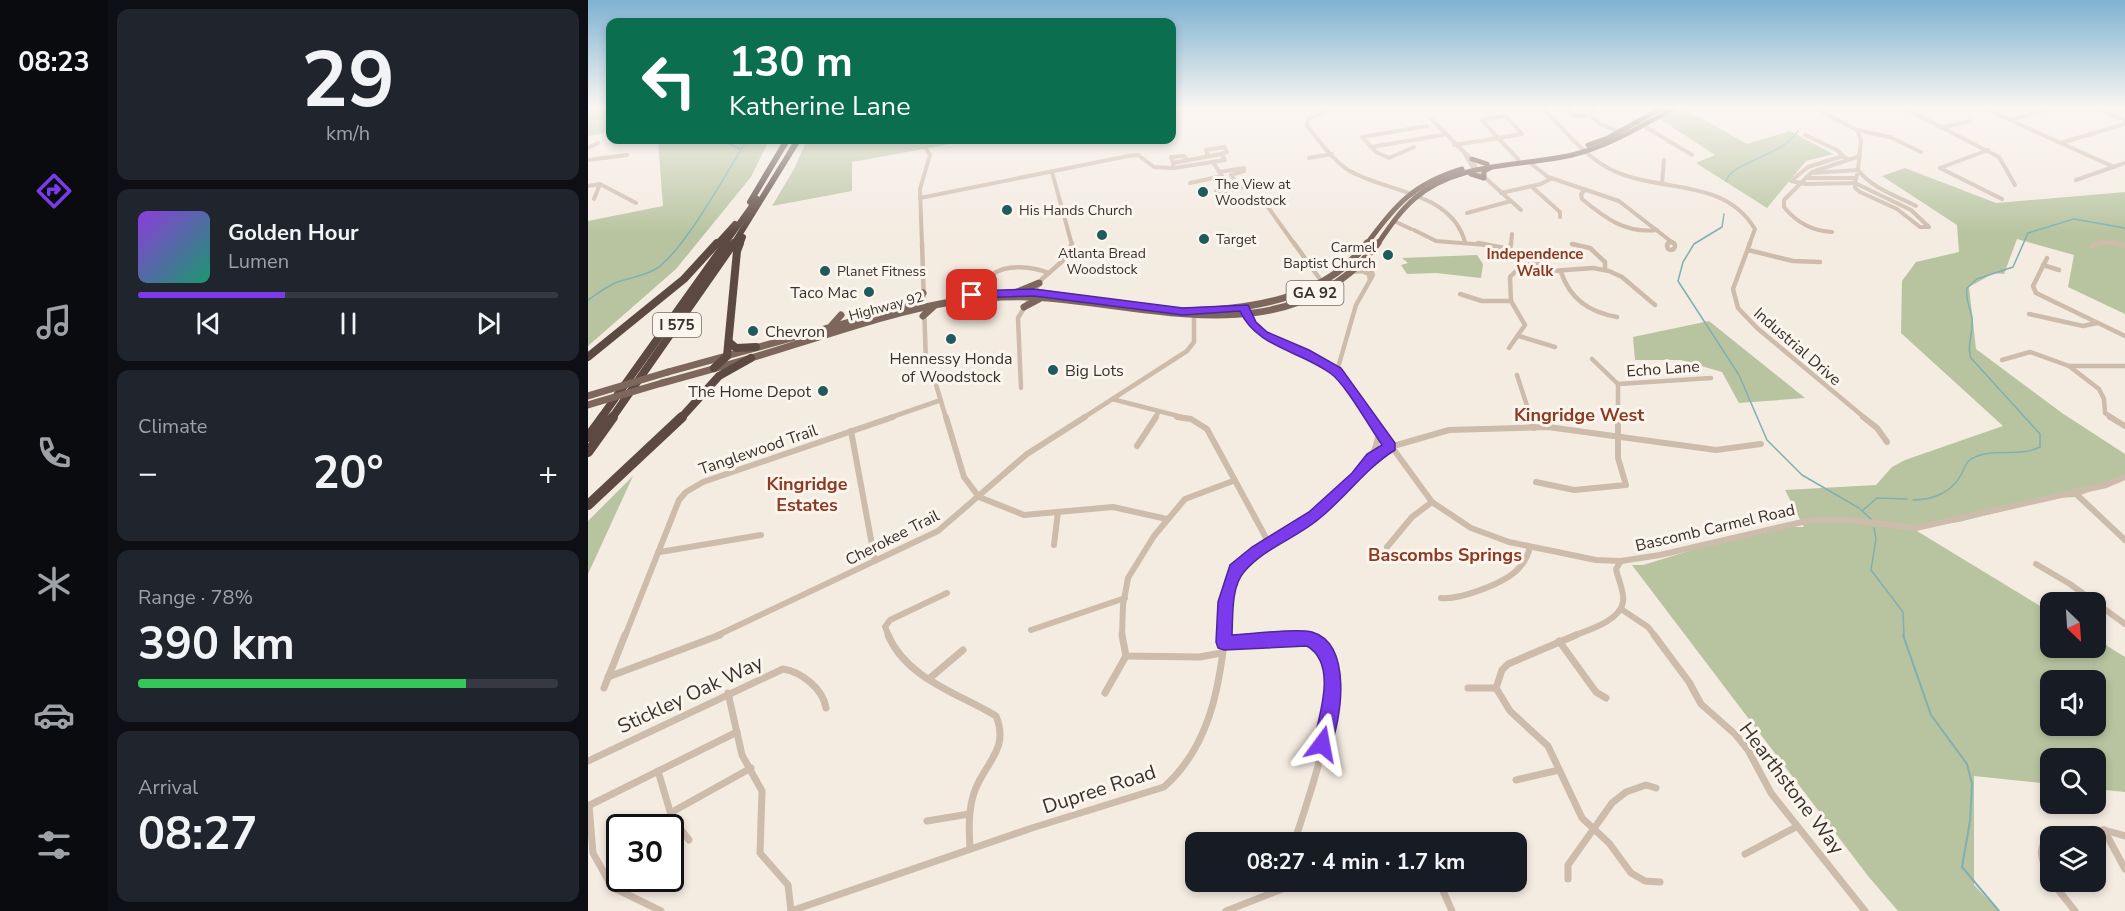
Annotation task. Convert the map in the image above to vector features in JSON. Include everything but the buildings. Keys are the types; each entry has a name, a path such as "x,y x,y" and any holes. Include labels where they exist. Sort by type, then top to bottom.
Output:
{"highway":[{"name":"I 575","path":"588,428 735,224 782,150"},
{"path":"588,437 752,207 785,150"},
{"name":"I 575","path":"588,452 765,198 793,150"},
{"path":"588,505 681,418 727,356 738,248 765,198"},
{"path":"588,357 684,279 735,224"},
{"path":"729,342 736,348 756,348"},
{"path":"717,367 751,358"}],"main road":[{"name":"Highway 92","path":"1489,166 1518,159 1583,150"},
{"name":"Highway 92","path":"727,356 909,305 923,310 940,304 987,298 1031,295 1170,311 1245,310 1322,282 1352,261 1407,194 1438,177 1475,165 1529,162 1584,150"},
{"name":"Highway 92","path":"751,358 903,312 923,310 972,295 1017,292 1042,298 1157,315 1194,317 1245,310 1309,296 1351,272 1366,259 1415,197 1436,184 1461,175 1475,165"},
{"path":"1475,165 1489,166"},
{"path":"1461,175 1476,174 1484,178 1489,166"},
{"path":"1017,292 1039,283"},
{"path":"909,305 923,293"},
{"path":"1024,307 1042,298"},
{"path":"828,327 841,315"},
{"path":"588,396 668,372 717,367"},
{"path":"588,405 717,367"}],"street":[{"path":"926,364 920,198 921,182 930,155 927,150"},
{"path":"1329,150 1349,171 1415,197 1455,218 1463,229 1465,242"},
{"path":"1375,150 1389,158 1407,151"},
{"path":"1460,150 1484,178 1521,210"},
{"path":"1509,150 1518,159"},
{"name":"Industrial Drive","path":"1587,150 1608,168 1622,175 1712,194 1747,214 1755,229 1733,289 1738,308 1751,323 1877,428 1887,442"},
{"path":"1683,150 1692,155"},
{"path":"1836,150 1848,160"},
{"path":"1806,178 1856,180 1911,210 1929,227 1922,228 1889,204 1855,188 1856,180 1858,171 1860,150"},
{"path":"1916,150 1921,152"},
{"path":"2002,199 1940,168 1988,150 1999,157 2015,184"},
{"path":"2075,150 2114,167"},
{"path":"1181,151 1187,160"},
{"path":"1309,158 1332,153"},
{"path":"920,198 1138,155 1140,160 1159,169 1173,168 1208,161 1225,160 1221,154 1187,160 1173,168"},
{"path":"588,160 627,155"},
{"path":"1173,168 1171,157 1184,156"},
{"path":"1843,156 1804,169 1791,181 1799,184 1856,180"},
{"path":"1832,232 1819,231 1788,213 1784,207 1784,200 1811,172 1860,156"},
{"path":"1662,184 1664,160"},
{"path":"1212,162 1229,187"},
{"path":"1529,162 1539,172 1551,178 1619,201 1673,243"},
{"path":"2076,180 2125,163"},
{"path":"1190,183 1244,168 1245,171 1231,175 1238,185"},
{"path":"1811,172 1858,171 1870,184 1916,206"},
{"path":"1021,388 1017,322 1039,283 1066,258 1072,245 1052,172"},
{"path":"1502,193 1551,178"},
{"path":"594,199 600,184"},
{"path":"588,186 600,184 628,201 636,203"},
{"path":"1238,185 1252,185 1220,193 1216,191 1229,187 1238,185"},
{"path":"1531,186 1560,212 1560,217"},
{"path":"1585,190 1581,194 1582,199 1613,223 1642,232 1657,230"},
{"path":"1263,200 1322,282"},
{"path":"1467,213 1511,201"},
{"path":"1394,221 1436,241 1465,242 1510,249 1546,269 1561,272 1589,268 1605,269 1622,277 1655,305"},
{"path":"1510,249 1512,234"},
{"path":"2092,246 2104,242 2125,244"},
{"path":"1572,244 1592,249 1604,259 1605,269"},
{"path":"1748,250 1793,261 1820,262"},
{"path":"2046,258 2033,286 2036,293 2125,336"},
{"path":"1245,310 1254,328 1263,335 1305,353 1337,371 1337,360 1349,331 1356,304 1373,274 1366,259"},
{"path":"1509,348 1524,329 1524,322 1511,302 1512,274 1534,262"},
{"path":"2043,265 2059,270"},
{"path":"972,295 985,288 994,273 1004,269 1049,273"},
{"path":"1351,272 1367,272 1370,280"},
{"path":"1561,272 1567,289 1588,309 1617,317"},
{"path":"1460,294 1482,301 1511,302"},
{"path":"2029,315 2083,326 2097,323"},
{"name":"Cherokee Trail","path":"608,676 697,644 938,531 1027,454 1190,348 1194,342 1194,317"},
{"path":"1519,336 1555,347"},
{"path":"2002,360 2030,352 2068,366 2096,386 2104,399 2105,413 2125,426"},
{"path":"1536,482 1574,490 1626,485 1618,458 1618,384 1592,359"},
{"path":"2068,366 2093,364 2125,366"},
{"name":"Bascomb Carmel Road","path":"1337,371 1432,502 1471,528 1530,547 1596,560 1621,561 1660,555 1797,521 1850,520 1916,528 2106,485 2125,477"},
{"path":"1516,375 1534,428"},
{"path":"934,378 964,477 979,497 1024,515 1121,507 1167,519"},
{"name":"Echo Lane","path":"1618,384 1711,378"},
{"path":"1112,399 1158,413 1191,419 1207,429 1233,481 1270,545"},
{"name":"Tanglewood Trail","path":"604,688 680,500 690,488 941,400"},
{"path":"1137,446 1158,413"},
{"path":"1378,428 1379,447 1442,431 1534,428 1574,429 1716,450 1761,444"},
{"path":"851,431 875,561"},
{"name":"Dupree Road","path":"1372,458 1389,445"},
{"name":"Dupree Road","path":"791,911 970,849 1164,787 1190,760 1209,716 1224,642 1226,602 1230,580 1243,562 1314,516 1356,477 1379,447"},
{"path":"1105,693 1126,656 1123,633 1129,574 1167,519 1184,499 1233,481"},
{"path":"2074,492 2125,540"},
{"path":"1386,547 1412,517 1432,502"},
{"path":"1054,545 1058,513"},
{"path":"660,552 761,535"},
{"path":"1441,598 1449,599 1511,576 1524,563 1530,547"},
{"path":"1621,561 1616,569 1623,593 1621,609 1604,623 1508,664 1502,670 1497,688 1510,711 1548,746 1569,787 1575,805 1609,843 1631,873 1645,881 1660,882"},
{"path":"2036,564 2061,578 2125,624"},
{"path":"947,593 890,620 885,627 897,652 930,678 958,697 987,711 1000,723 1002,741 977,784 969,814 970,849"},
{"path":"1031,630 1125,598"},
{"name":"Hearthstone Way","path":"1621,609 1648,627 1689,682 1701,704 1737,735 1748,750 1771,794 1865,911"},
{"path":"1224,642 1309,639 1320,645 1329,659 1332,697 1328,724 1297,832"},
{"path":"1559,641 1596,692 1606,698"},
{"path":"930,678 963,650"},
{"path":"1126,656 1200,657 1221,653"},
{"name":"Stickley Oak Way","path":"588,761 775,671 789,670 799,674 824,696 826,708"},
{"path":"1468,688 1497,688"},
{"path":"728,693 742,755 762,791 760,853 763,861 783,877 791,891 791,911"},
{"path":"661,911 616,891 590,854 588,806 737,732"},
{"path":"672,812 751,768"},
{"path":"1516,780 1559,770"},
{"path":"658,771 664,797 681,834 689,840"},
{"path":"1568,879 1568,865 1612,803 1626,792 1647,785 1656,788"},
{"path":"927,821 969,814"},
{"path":"1745,854 1796,827"},
{"path":"2106,831 2125,836"},
{"path":"2106,834 2125,869"},
{"path":"1226,911 1273,892"},
{"path":"1443,892 1452,911"},
{"path":"2060,892 2075,911"}],"green space":[{"path":"659,150 764,150 751,177 676,269 588,346 588,221 663,206"},
{"path":"803,150 921,150 852,162 852,191 772,206"},
{"path":"1707,150 1825,150 1833,154 1806,161 1767,208 1696,163 1715,155"},
{"path":"1905,168 1996,203 2125,192 2125,314 2068,287 2074,255 2017,239 2004,274 1994,273 1969,287 1976,349 2062,413 2125,454 2125,477 2076,497 2052,498 1959,522 1912,528 2040,606 2040,658 2106,658 2106,645 2125,657 2125,792 2106,790 2106,748 2040,748 2040,783 1974,776 1974,885 1999,911 1898,911 1868,876 1632,565 1643,565 1768,527 1804,527 1785,490 1876,485 1892,467 1905,460 2003,426 1901,333 1902,281 1916,262 1959,252 1957,225 1882,176"},
{"path":"1477,255 1483,264 1481,278 1436,273 1407,274 1401,265 1408,263 1402,258"},
{"path":"1709,321 1805,398 1739,403 1722,372 1681,360 1635,360 1633,337"},
{"path":"633,476 588,574 588,521"}],"waterway":[{"path":"588,300 612,285 650,272 666,261 691,230 741,150"},
{"path":"1726,181 1730,174 1738,168 1776,150"},
{"path":"1724,214 1722,227 1694,244 1683,262 1678,281 1739,375 1767,440 1802,475 1859,508 1872,520"},
{"path":"1913,500 1934,497 1952,487 1967,462 1979,455 2023,452 2040,447 2040,434 1971,358 1969,348 1972,318 1967,299 1967,288 1977,279 2013,267 2028,233 2074,219 2125,228"},
{"path":"1863,510 1877,498 1907,499"},
{"path":"1874,528 1876,539 1871,570 1903,612 1904,636"},
{"path":"1903,635 1931,715 1967,764 1972,784 1970,821 1962,867 1999,911"}],"place":[{"name":"The View at Woodstock","path":"1203,192"},
{"name":"His Hands Church","path":"1007,210"},
{"name":"Atlanta Bread Woodstock","path":"1102,235"},
{"name":"Target","path":"1204,239"},
{"name":"Carmel Baptist Church","path":"1388,255"},
{"name":"Planet Fitness","path":"825,271"},
{"name":"Taco Mac","path":"869,292"},
{"name":"Chevron","path":"753,331"},
{"name":"Hennessy Honda of Woodstock","path":"951,339"},
{"name":"Big Lots","path":"1053,370"},
{"name":"The Home Depot","path":"823,391"}],"district":[{"name":"Independence Walk","path":"1535,262"},
{"name":"Kingridge West","path":"1579,415"},
{"name":"Kingridge Estates","path":"807,494"},
{"name":"Bascombs Springs","path":"1445,555"}],"route":[{"path":"972,295 1034,293 1064,295 1170,311 1215,311 1244,307 1254,328 1263,335 1293,347 1337,371 1390,447 1383,449 1372,458 1356,477 1314,516 1257,552 1236,570 1230,580 1226,602 1224,642 1309,639 1320,645 1329,659 1332,697 1322,744"}]}
